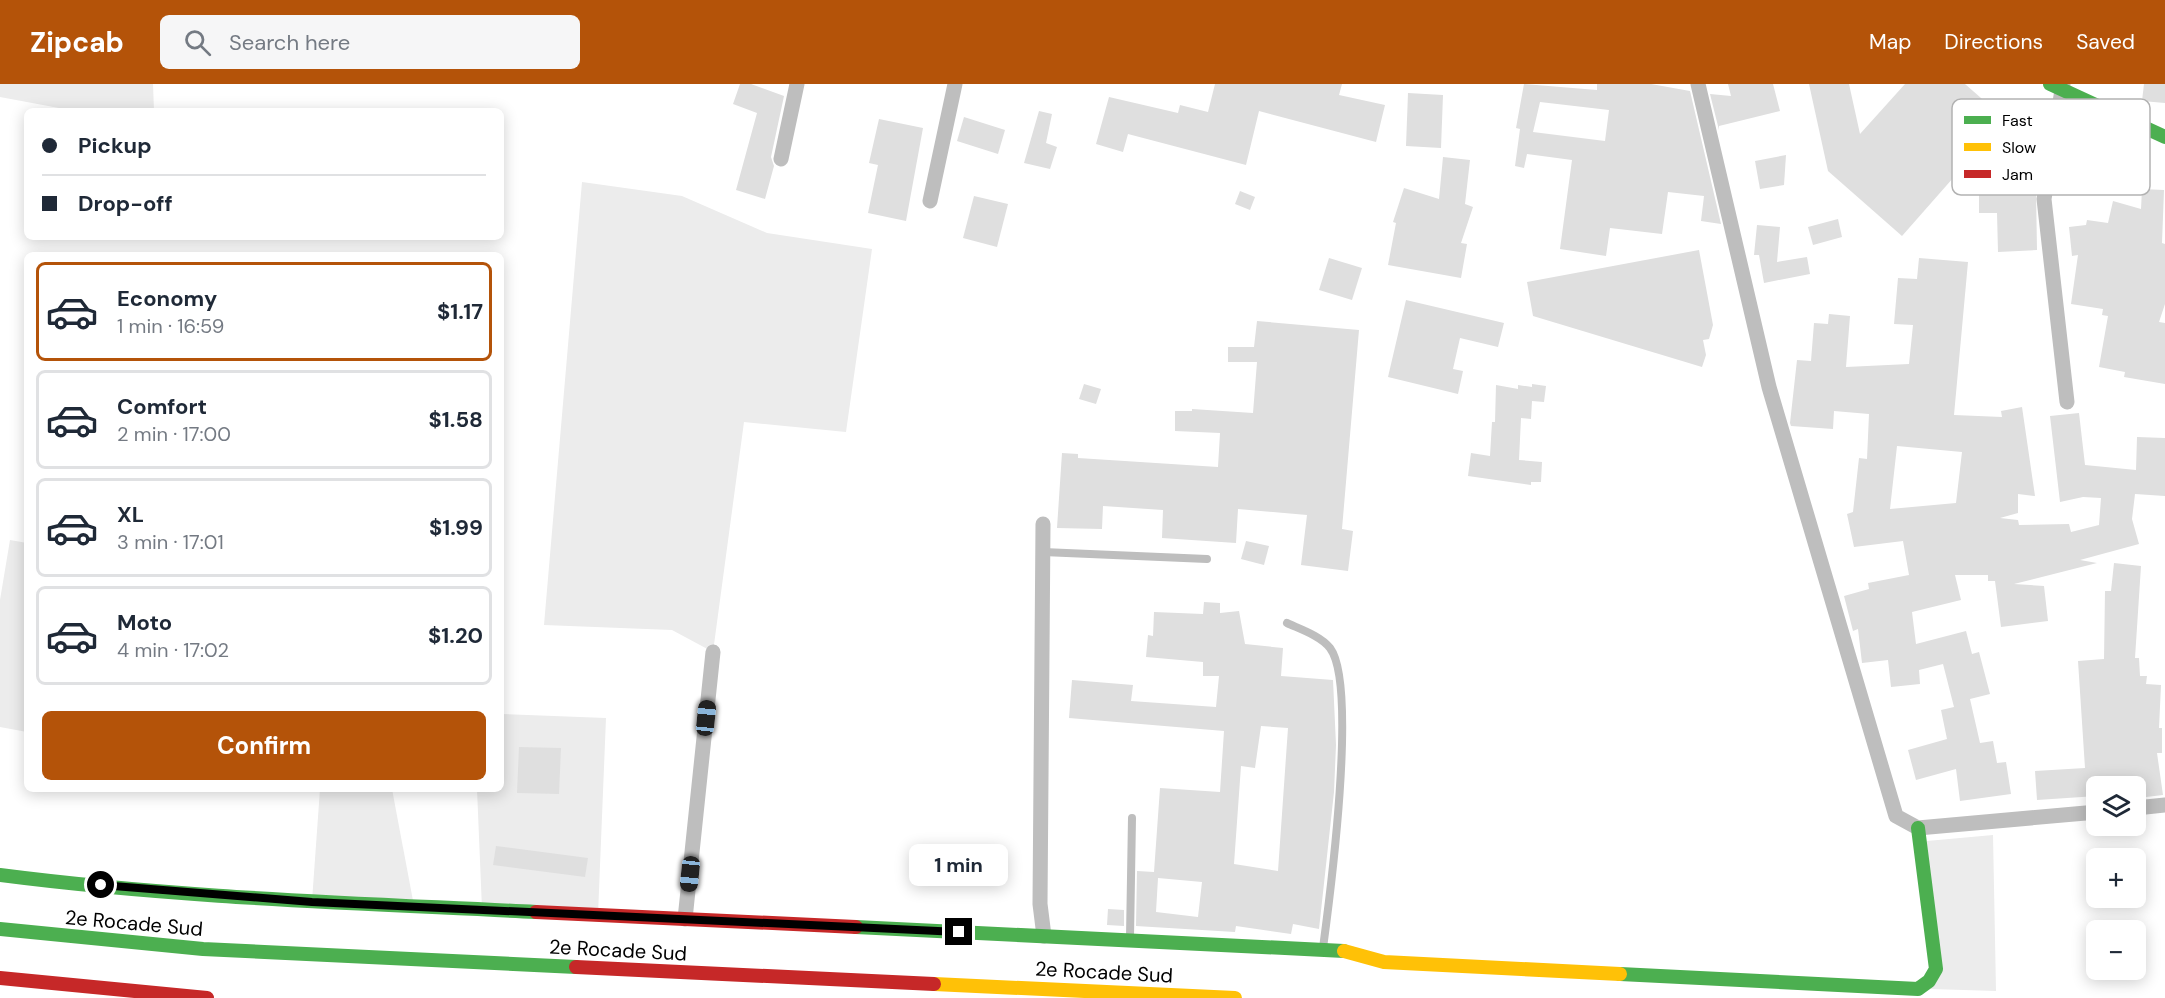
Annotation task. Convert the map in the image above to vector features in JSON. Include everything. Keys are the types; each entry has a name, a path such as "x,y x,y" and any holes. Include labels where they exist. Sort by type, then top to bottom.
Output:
{"main road":[{"path":"2058,86 2085,99"},
{"path":"2150,130 2165,137"},
{"path":"0,874 54,882 312,902 1339,950 1383,962 1918,989 1929,981 1936,969 1918,828"},
{"name":"2e Rocade Sud","path":"0,929 203,949 1235,998"},
{"path":"0,978 207,998"}],"street":[{"path":"781,159 797,84"},
{"path":"930,201 955,84"},
{"path":"1698,84 1769,387 1896,816 1918,828 2086,813"},
{"path":"2044,195 2067,402"},
{"path":"1043,524 1040,904 1044,936"},
{"path":"685,919 713,651"},
{"path":"2146,807 2165,805"}],"lane":[{"path":"1043,552 1208,559"},
{"path":"1287,622 1329,647 1334,657 1339,680 1342,725 1336,832 1323,950"},
{"path":"1130,941 1132,818"}],"shaded area":[{"path":"0,84 153,84 154,108 59,108 0,97"},
{"path":"582,182 682,196 767,233 872,249 846,432 744,422 713,652 672,630 544,625"},
{"path":"10,540 24,542 24,731 0,727 0,600"},
{"path":"504,714 606,718 598,915 482,909 477,792 504,792"},
{"path":"320,792 393,792 414,906 312,901"},
{"path":"1993,835 1996,991 1931,989 1927,841"}],"building":[{"path":"740,84 751,84 784,96 771,157 774,166 765,199 736,190 757,113 733,104"},
{"path":"1215,84 1342,84 1339,95 1385,105 1376,142 1259,111 1246,165 1128,134 1123,152 1096,144 1109,97 1178,113 1180,105 1208,112"},
{"path":"1524,84 1597,90 1597,84 1651,84 1690,91 1721,224 1701,221 1704,196 1668,192 1662,234 1610,228 1606,256 1560,249 1572,160 1527,154 1524,168 1515,166 1520,129 1516,128","holes":["1540,102 1609,110 1605,141 1533,132"]},
{"path":"1728,84 1773,84 1780,111 1719,126 1719,130 1710,94 1731,96"},
{"path":"1809,84 1849,84 1860,134 1905,84 1965,84 1982,99 1952,99 1952,179 1902,236 1828,171"},
{"path":"2144,84 2165,84 2165,103 2142,99"},
{"path":"1408,93 1443,95 1441,148 1406,146"},
{"path":"1039,111 1052,114 1046,143 1057,147 1050,169 1024,163"},
{"path":"964,117 1005,130 998,154 957,141"},
{"path":"879,119 923,128 906,221 868,213 878,165 869,163"},
{"path":"1786,155 1784,185 1760,189 1755,161"},
{"path":"1443,157 1470,160 1465,204 1473,207 1461,243 1467,244 1461,278 1388,265 1396,223 1393,222 1404,188 1439,199"},
{"path":"2150,189 2164,190 2162,243 2165,244 2165,304 2159,322 2165,323 2165,384 2124,377 2125,372 2099,367 2108,316 2102,315 2103,309 2071,304 2078,255 2072,256 2069,227 2086,225 2087,220 2108,223 2113,201 2141,209 2142,195 2150,195"},
{"path":"1240,191 1255,197 1250,210 1235,204"},
{"path":"1979,195 2036,195 2037,250 1998,252 1997,213 1979,213"},
{"path":"974,196 1008,204 997,247 963,238"},
{"path":"1838,219 1842,237 1813,245 1808,227"},
{"path":"1757,225 1780,227 1777,262 1807,257 1810,274 1764,283 1759,255 1754,255"},
{"path":"1699,250 1713,325 1709,339 1703,340 1706,355 1702,367 1533,316 1527,282"},
{"path":"1329,258 1362,268 1352,300 1319,290"},
{"path":"1919,258 1968,262 1954,415 2002,417 2001,411 2022,407 2035,496 2018,494 2018,513 2000,518 2018,520 2019,525 2069,524 2071,532 2099,525 2101,498 2083,497 2060,502 2050,416 2079,413 2085,465 2136,470 2137,437 2165,438 2165,496 2135,494 2132,519 2139,544 2080,560 2097,563 2014,584 2044,586 2048,621 2001,627 1995,581 1988,581 1988,575 1955,575 1961,600 1912,612 1916,644 1966,631 1972,654 1979,652 1990,694 1970,699 1980,743 1993,741 1997,763 2006,762 2011,794 1960,801 1956,769 1916,780 1908,750 1947,739 1941,710 1954,707 1943,664 1919,670 1920,684 1891,687 1888,660 1862,663 1858,629 1853,631 1844,596 1869,589 1868,583 1909,575 1903,541 1854,547 1847,514 1853,512 1859,458 1867,459 1869,414 1834,411 1833,429 1791,426 1790,423 1797,360 1811,361 1814,323 1828,324 1829,314 1850,316 1846,367 1909,364 1913,325 1894,324 1898,278 1917,279","holes":["1897,446 1962,452 1956,503 1890,509"]},
{"path":"1406,300 1504,323 1498,347 1460,338 1453,369 1463,371 1458,394 1388,377"},
{"path":"1257,321 1359,330 1342,529 1353,531 1348,571 1301,565 1307,515 1238,509 1236,543 1162,538 1163,510 1103,506 1102,529 1057,528 1062,453 1078,454 1078,458 1218,467 1220,433 1175,431 1175,411 1192,411 1192,409 1253,413 1257,362 1228,362 1228,347 1254,347"},
{"path":"1084,384 1101,389 1096,404 1079,399"},
{"path":"1532,384 1546,386 1544,402 1532,401 1531,419 1521,418 1519,460 1542,462 1541,482 1531,482 1531,485 1468,476 1471,453 1490,456 1492,422 1495,422 1496,385 1518,389 1518,385 1532,387"},
{"path":"1246,541 1269,546 1264,565 1241,559"},
{"path":"2114,563 2141,566 2135,658 2139,658 2140,676 2147,676 2146,684 2161,685 2159,728 2162,728 2162,753 2157,753 2163,795 2146,797 2146,776 2086,776 2086,797 2037,800 2035,771 2085,768 2078,661 2104,659 2105,591 2111,591"},
{"path":"1204,602 1220,603 1220,613 1239,611 1245,644 1283,648 1281,676 1333,680 1336,745 1334,792 1319,929 1293,924 1291,934 1236,926 1235,932 1136,926 1137,871 1154,872 1160,788 1220,792 1224,731 1069,718 1072,680 1133,685 1131,701 1216,707 1219,676 1203,676 1203,662 1146,657 1148,635 1153,636 1154,612 1203,614","holes":["1261,726 1288,728 1278,871 1234,864 1241,766 1255,768","1158,878 1202,882 1198,917 1156,912"]},
{"path":"519,747 561,748 559,794 517,793"},
{"path":"496,846 588,858 585,877 493,865"},
{"path":"1108,909 1124,910 1124,926 1107,925"}],"traffic: fast":[{"path":"2050,84 2083,99"},
{"path":"2150,130 2165,137"},
{"path":"1620,974 1918,989 1929,981 1936,969 1918,828"},
{"path":"0,875 200,894 536,912"},
{"path":"856,927 1344,951"},
{"path":"0,929 203,949 576,967"}],"traffic: slow":[{"path":"1344,951 1384,962 1620,974"},
{"path":"934,984 1235,998"}],"traffic: jam":[{"path":"536,912 856,927"},
{"path":"576,967 934,984"},
{"path":"0,978 207,998"}],"route":[{"path":"101,885 312,902 959,932"}]}
